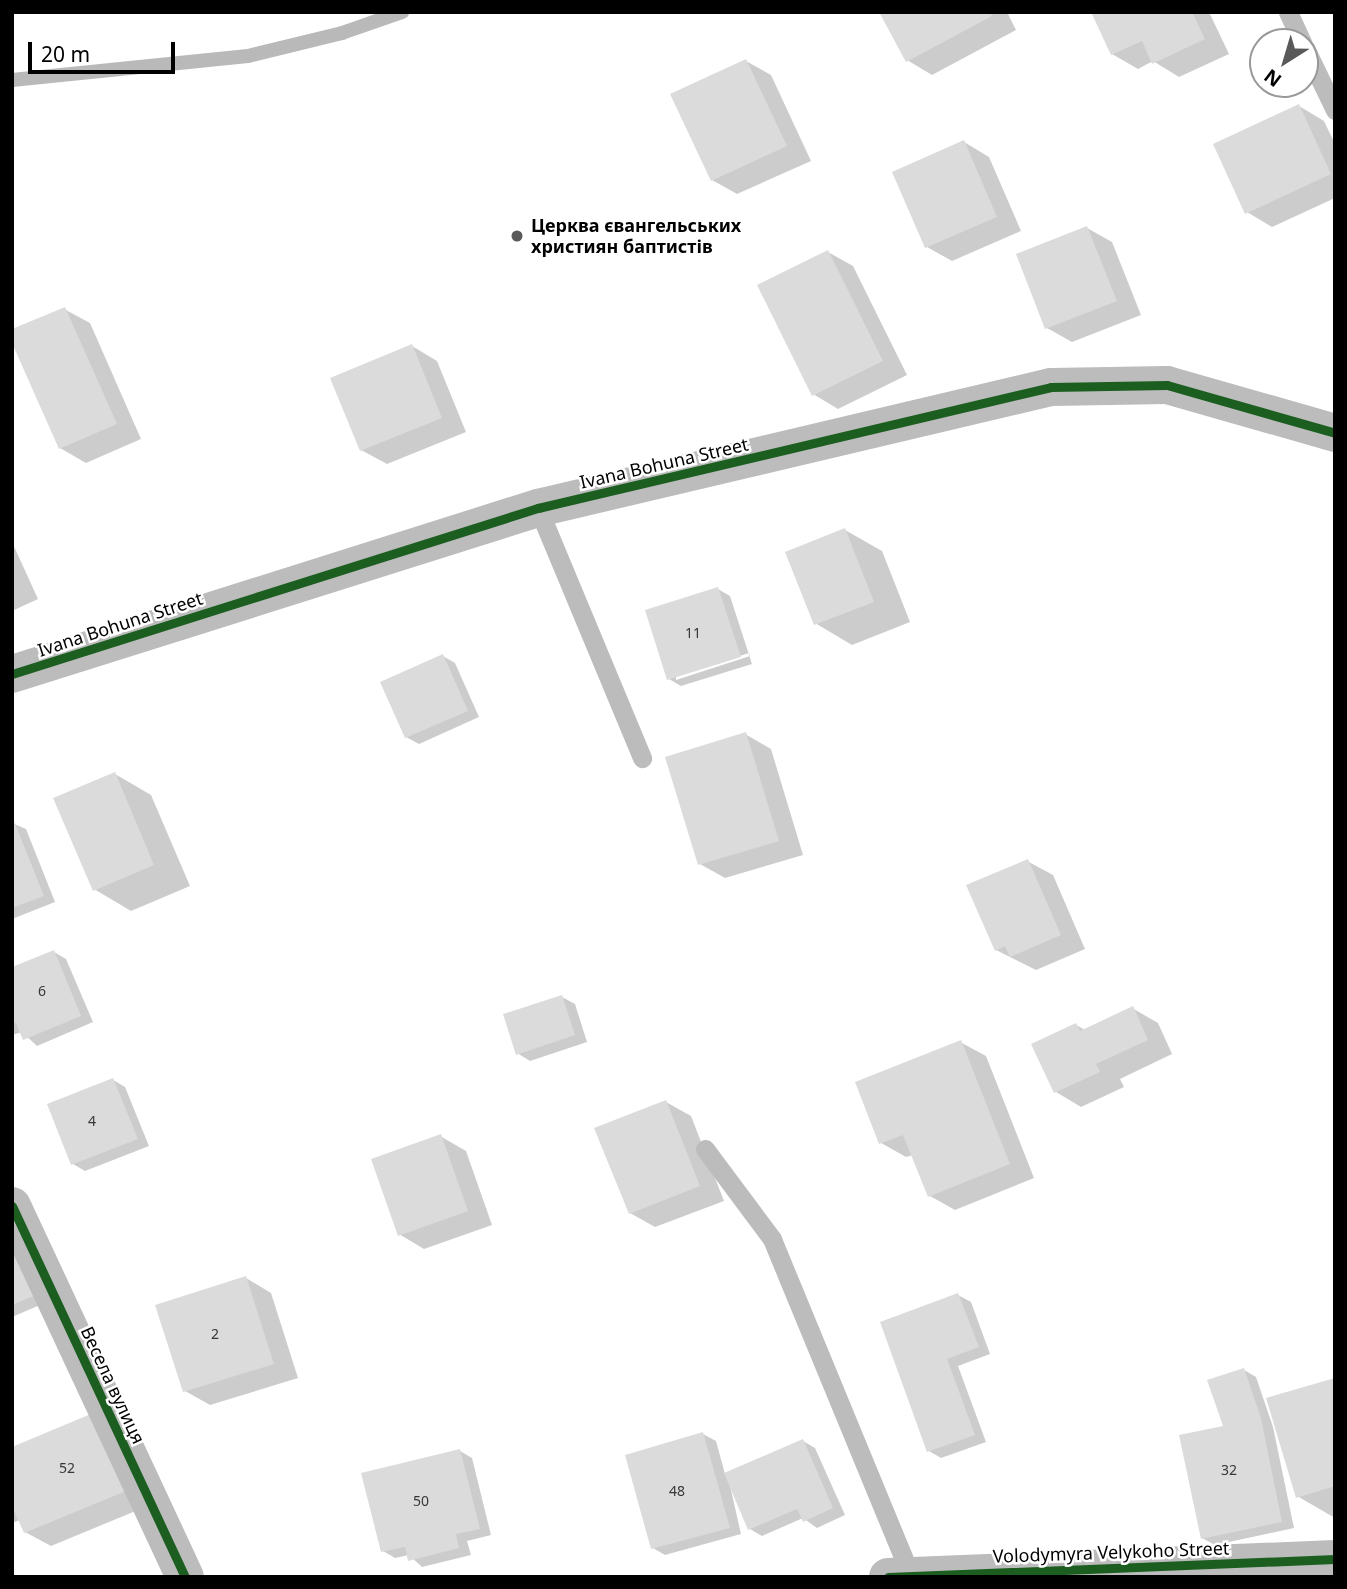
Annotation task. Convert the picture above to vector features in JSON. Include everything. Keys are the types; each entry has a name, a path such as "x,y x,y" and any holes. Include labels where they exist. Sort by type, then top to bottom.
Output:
{"street":[{"name":"Ivana Bohuna Street","path":"12,674 538,508 1051,387 1167,385 1335,433"},
{"name":"Весела вулиця","path":"12,1206 185,1577"},
{"name":"Volodymyra Velykoho Street","path":"888,1577 1335,1559"}],"lane":[{"path":"1288,12 1295,28"},
{"path":"1319,77 1335,110"},
{"path":"538,508 642,758"},
{"path":"705,1149 772,1239 911,1576"}],"building":[{"path":"879,12 990,12 992,16 906,62"},
{"path":"1091,12 1192,12 1205,39 1152,64 1142,41 1111,55"},
{"path":"746,59 787,146 711,181 670,94"},
{"path":"1299,104 1331,174 1245,214 1213,144"},
{"path":"964,140 997,217 925,248 892,172"},
{"path":"1087,226 1117,301 1045,329 1016,254"},
{"path":"828,250 883,361 812,396 757,285"},
{"path":"65,307 117,424 59,449 12,343 12,329"},
{"path":"412,344 442,418 360,451 330,378"},
{"path":"845,528 874,602 814,625 785,552"},
{"path":"718,587 741,657 667,680 645,610"},
{"path":"443,654 468,711 405,738 380,682"},
{"path":"746,732 779,841 698,865 665,757"},
{"path":"115,772 154,865 93,891 53,798"},
{"path":"12,816 44,896 12,908"},
{"path":"1028,859 1061,935 1010,957 1005,946 995,951 966,885"},
{"path":"54,950 81,1016 23,1040 16,1023 12,1024 12,967"},
{"path":"562,995 575,1035 516,1055 503,1014"},
{"path":"1133,1006 1148,1040 1096,1064 1100,1072 1054,1093 1031,1044 1076,1023 1080,1031"},
{"path":"961,1040 1010,1164 928,1197 903,1135 879,1144 855,1082"},
{"path":"113,1078 138,1139 71,1165 47,1104"},
{"path":"666,1100 700,1186 629,1214 594,1128"},
{"path":"441,1134 468,1211 398,1236 371,1159"},
{"path":"12,1239 36,1295 12,1305"},
{"path":"246,1276 274,1364 183,1392 155,1305"},
{"path":"958,1293 979,1347 947,1359 975,1435 927,1452 880,1322"},
{"path":"1244,1368 1261,1418 1282,1522 1201,1539 1179,1435 1223,1426 1207,1380"},
{"path":"1335,1378 1335,1486 1296,1498 1266,1398"},
{"path":"98,1411 131,1489 24,1533 12,1506 12,1447"},
{"path":"703,1432 730,1528 651,1549 625,1455"},
{"path":"803,1439 833,1508 803,1522 797,1509 748,1530 724,1473"},
{"path":"460,1449 480,1529 456,1534 459,1548 408,1561 405,1547 381,1552 361,1473"}],"waterway":[{"path":"12,80 248,56 342,33 402,12"}],"cycle path":[{"path":"12,674 538,508 1051,387 1167,385 1335,433"},
{"path":"12,1206 185,1577"},
{"path":"888,1577 1335,1559"}],"place":[{"name":"Церква євангельських християн баптистів","path":"517,236"}]}
